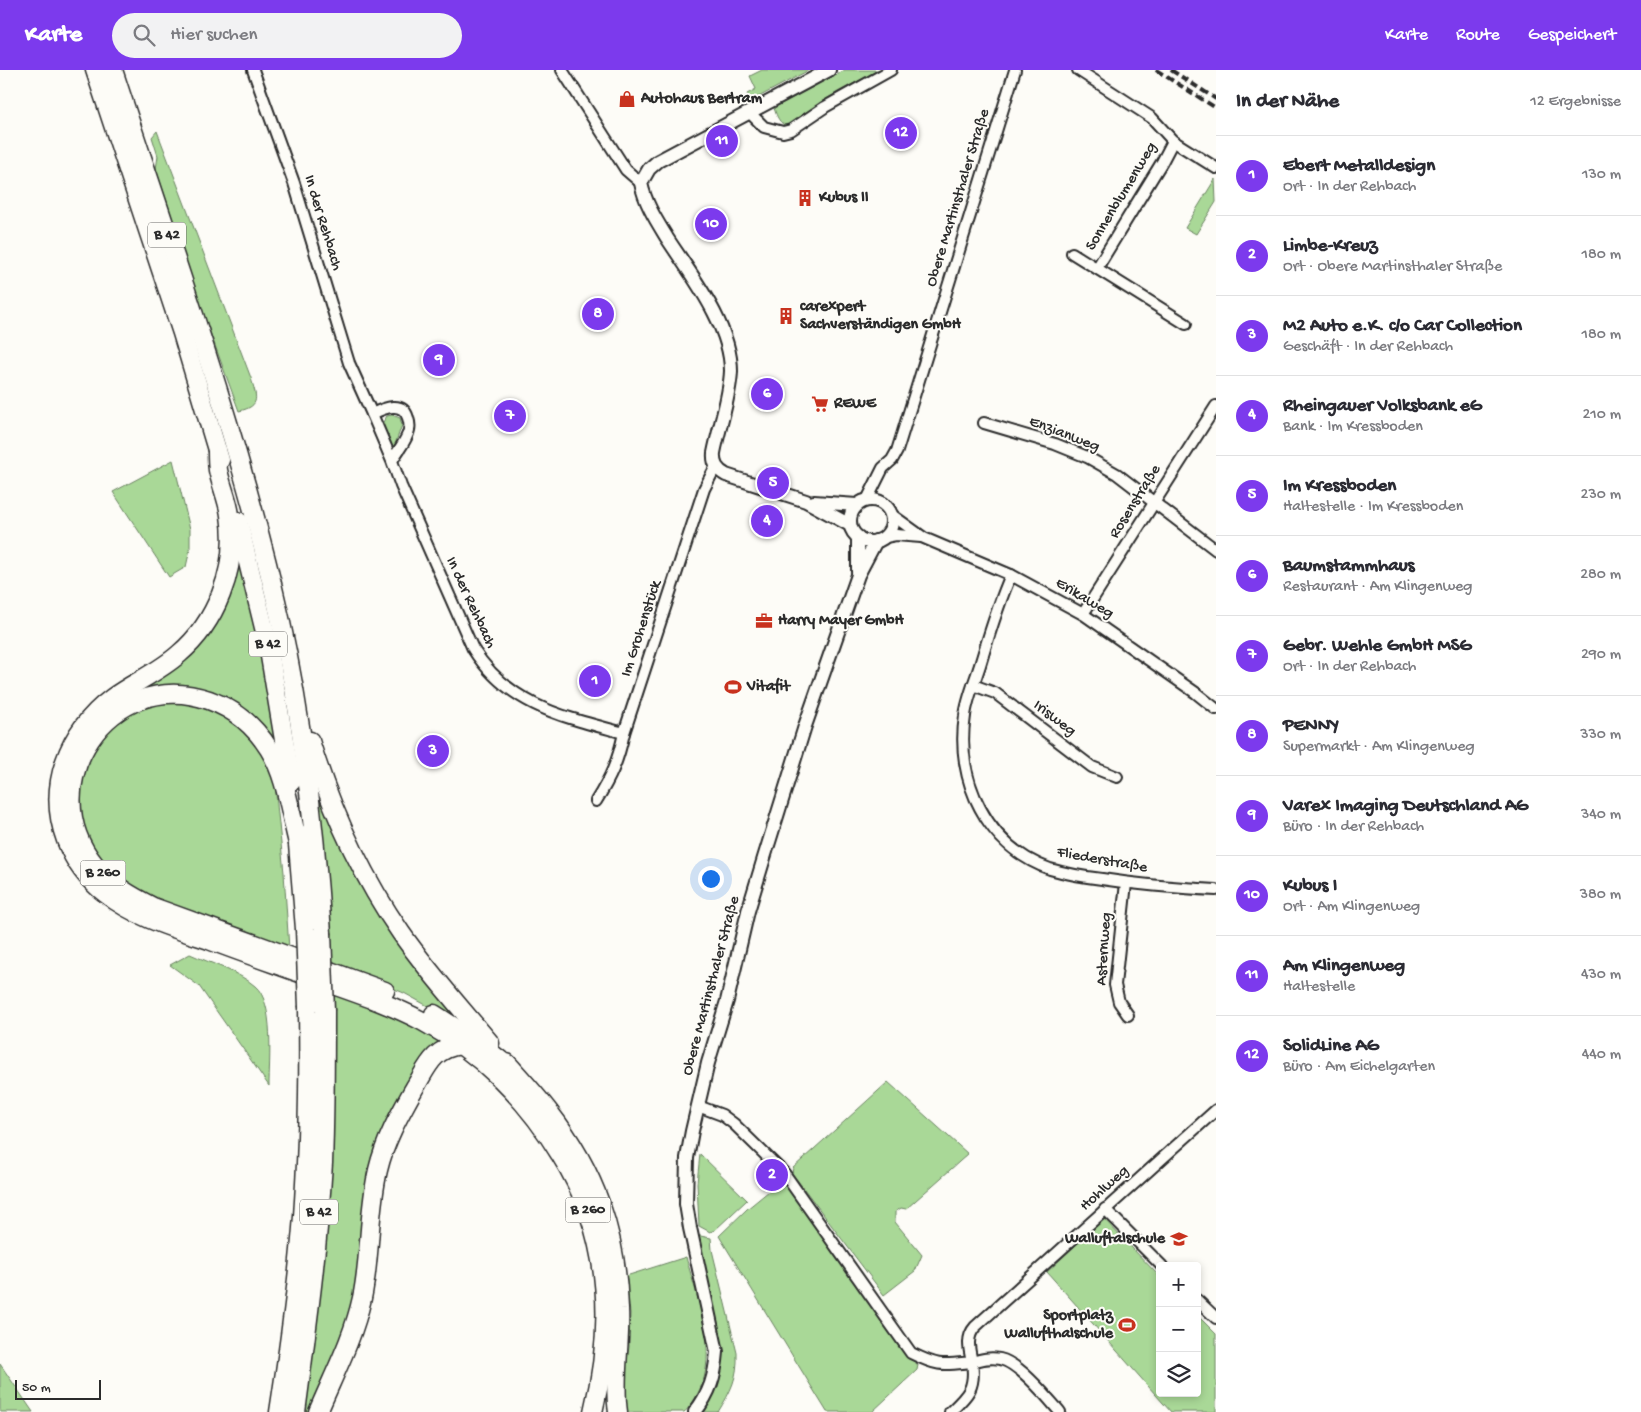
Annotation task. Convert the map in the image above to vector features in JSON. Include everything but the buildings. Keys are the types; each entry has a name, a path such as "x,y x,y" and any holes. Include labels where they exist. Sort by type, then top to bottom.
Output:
{"highway":[{"name":"B 42","path":"95,70 182,334 245,546 268,644 285,743 298,843 305,928 317,1009 324,1116 319,1215 307,1331 296,1412"},
{"name":"B 42","path":"113,70 221,401 267,562 292,681 308,782 322,933 308,1116 303,1215 291,1329 279,1412"},
{"name":"B 260","path":"217,450 218,469 230,512 232,534 228,569 220,596 207,622 184,649 157,670 105,704 85,723 78,734 66,758 59,784 61,824 68,844 77,862 94,883 109,896 131,910 161,924 378,1001 425,1023 460,1045 502,1080 538,1120 570,1168 583,1196 601,1253 606,1312 605,1340 602,1369 593,1412"},
{"path":"292,681 324,781 346,834 371,885 402,934 433,977 513,1070"},
{"name":"B 260","path":"298,843 286,794 270,750 248,723 233,711 214,702 193,696 173,694 151,697 131,704 113,715 96,731 78,762 73,779 72,797 77,833 95,865 122,889 153,907 355,979 443,1019 513,1070 543,1104 579,1155 600,1201 611,1242 617,1280 619,1340 616,1368 607,1412"},
{"path":"318,1412 350,1338 362,1299 375,1185 387,1141 400,1114 433,1058 443,1049 460,1045"},
{"path":"618,1412 619,1340"}],"street":[{"name":"In der Rehbach","path":"252,70 294,183 349,362 470,642 481,662 507,689 541,708 568,718 624,733"},
{"path":"562,70 626,170 641,183 654,218 705,298 722,330 730,371 729,385 714,453 713,460 716,466 726,475 806,501 850,525 858,537 866,542 880,539 891,527 892,515 889,509 880,501 843,505 806,501"},
{"path":"641,183 649,169 658,161 829,70"},
{"path":"749,112 764,127 783,132 791,130 825,106 891,70"},
{"name":"Obere Martinsthaler Straße","path":"862,502 883,468 892,460 897,451 1015,70"},
{"path":"1078,70 1152,118 1173,141 1216,168"},
{"name":"Sonnenblumenweg","path":"1097,268 1173,141"},
{"name":"Sonnenblumenweg","path":"1072,253 1186,324"},
{"name":"Rosenstraße","path":"1083,614 1216,406"},
{"path":"372,414 391,407 398,407 406,413 410,429 392,461"},
{"name":"Enzianweg","path":"984,423 1055,444 1087,457 1117,474 1216,550"},
{"name":"Im Grohenstück","path":"596,801 611,778 619,756 624,733 704,489 716,466"},
{"path":"850,525 851,514 862,502"},
{"name":"Erikaweg","path":"892,515 924,538 1011,575 1083,614 1216,708"},
{"name":"Erikaweg","path":"880,539 896,535 924,538"},
{"name":"Obere Martinsthaler Straße","path":"858,537 858,574"},
{"name":"Obere Martinsthaler Straße","path":"695,1412 703,1402 711,1386 716,1371 717,1352 686,1204 687,1158 698,1106 708,1062 727,1001 748,911 805,726 858,574 880,539"},
{"name":"Fliederstraße","path":"1011,575 1002,596 965,715 964,754 973,794 988,822 1012,847 1038,864 1070,874 1126,883 1216,890"},
{"name":"Irisweg","path":"974,685 994,692 1092,767 1117,777"},
{"name":"Asternweg","path":"1126,883 1116,985 1120,1002 1128,1015"},
{"path":"698,1106 722,1115 734,1124 784,1173 911,1353 942,1366 972,1362 985,1358 1002,1359 1036,1385 1060,1412"},
{"name":"Hohlweg","path":"972,1362 969,1344 971,1331 1216,1110"},
{"path":"1105,1209 1158,1262"},
{"path":"1201,1304 1216,1318"},
{"path":"950,1412 967,1396 972,1387 974,1374 972,1362"}],"green space":[{"path":"762,70 809,70 751,101 747,94 756,89 750,76"},
{"path":"845,70 879,70 826,99 788,127 780,122 774,108"},
{"path":"157,131 251,378 256,399 246,409 239,411 206,321 156,169 158,156 152,137"},
{"path":"1215,179 1216,202 1196,234 1185,228"},
{"path":"392,415 400,418 402,425 394,447 391,447 381,425 387,416"},
{"path":"173,460 190,529 190,549 186,567 169,577 113,492"},
{"path":"234,542 259,648 278,755 241,711 122,696 195,643"},
{"path":"148,701 204,702 252,734 274,775 284,873 289,949 168,907 127,888 92,855 75,795 100,731"},
{"path":"312,756 348,851 479,1034 404,993 339,966 329,957"},
{"path":"190,954 241,976 255,986 261,994 266,1005 270,1033 269,1086 199,986 170,965"},
{"path":"333,987 446,1042 402,1098 352,1315 311,1412 302,1412 333,1006"},
{"path":"888,1082 968,1154 906,1209 901,1208 895,1212 895,1222 922,1255 915,1271 884,1295 792,1173 793,1168"},
{"path":"700,1154 747,1200 715,1230 710,1232 699,1226 697,1183"},
{"path":"780,1182 784,1182 910,1358 918,1365 917,1370 872,1412 827,1412 719,1236 747,1209"},
{"name":"Sportplatz Wallufthalschule","path":"1104,1219 1156,1273 1156,1395 1047,1272"},
{"path":"695,1235 711,1238 712,1250 737,1353 733,1384 718,1412 702,1412 713,1396 719,1378 721,1339"},
{"path":"686,1257 700,1308 707,1343 704,1377 698,1393 684,1412 625,1412 625,1373 629,1347 630,1313 626,1276"},
{"name":"Sportplatz Wallufthalschule","path":"1201,1319 1216,1334 1216,1412 1171,1412 1158,1397 1201,1397"},
{"path":"0,1364 33,1412 0,1412"}],"railway":[{"path":"1156,70 1216,108"},
{"path":"1171,70 1216,99"}],"place":[{"name":"Autohaus Bertram","path":"627,99"},
{"name":"SolidLine AG","path":"901,133"},
{"name":"Am Klingenweg","path":"722,141"},
{"name":"Kubus II","path":"805,198"},
{"name":"Kubus I","path":"711,224"},
{"name":"PENNY","path":"598,314"},
{"name":"carexpert Sachverständigen GmbH","path":"786,316"},
{"name":"Varex Imaging Deutschland AG","path":"439,360"},
{"name":"Baumstammhaus","path":"767,394"},
{"name":"REWE","path":"820,404"},
{"name":"Gebr. Wehle GmbH MSG","path":"510,416"},
{"name":"Im Kressboden","path":"773,483"},
{"name":"Rheingauer Volksbank eG","path":"767,521"},
{"name":"Harry Mayer GmbH","path":"764,621"},
{"name":"Ebert Metalldesign","path":"595,681"},
{"name":"Vitafit","path":"733,687"},
{"name":"M2 Auto e.K. c/o Car Collection","path":"433,751"},
{"name":"Limbe-Kreuz","path":"772,1175"},
{"name":"Walluftalschule","path":"1179,1239"},
{"name":"Sportplatz Wallufthalschule","path":"1127,1325"}]}
